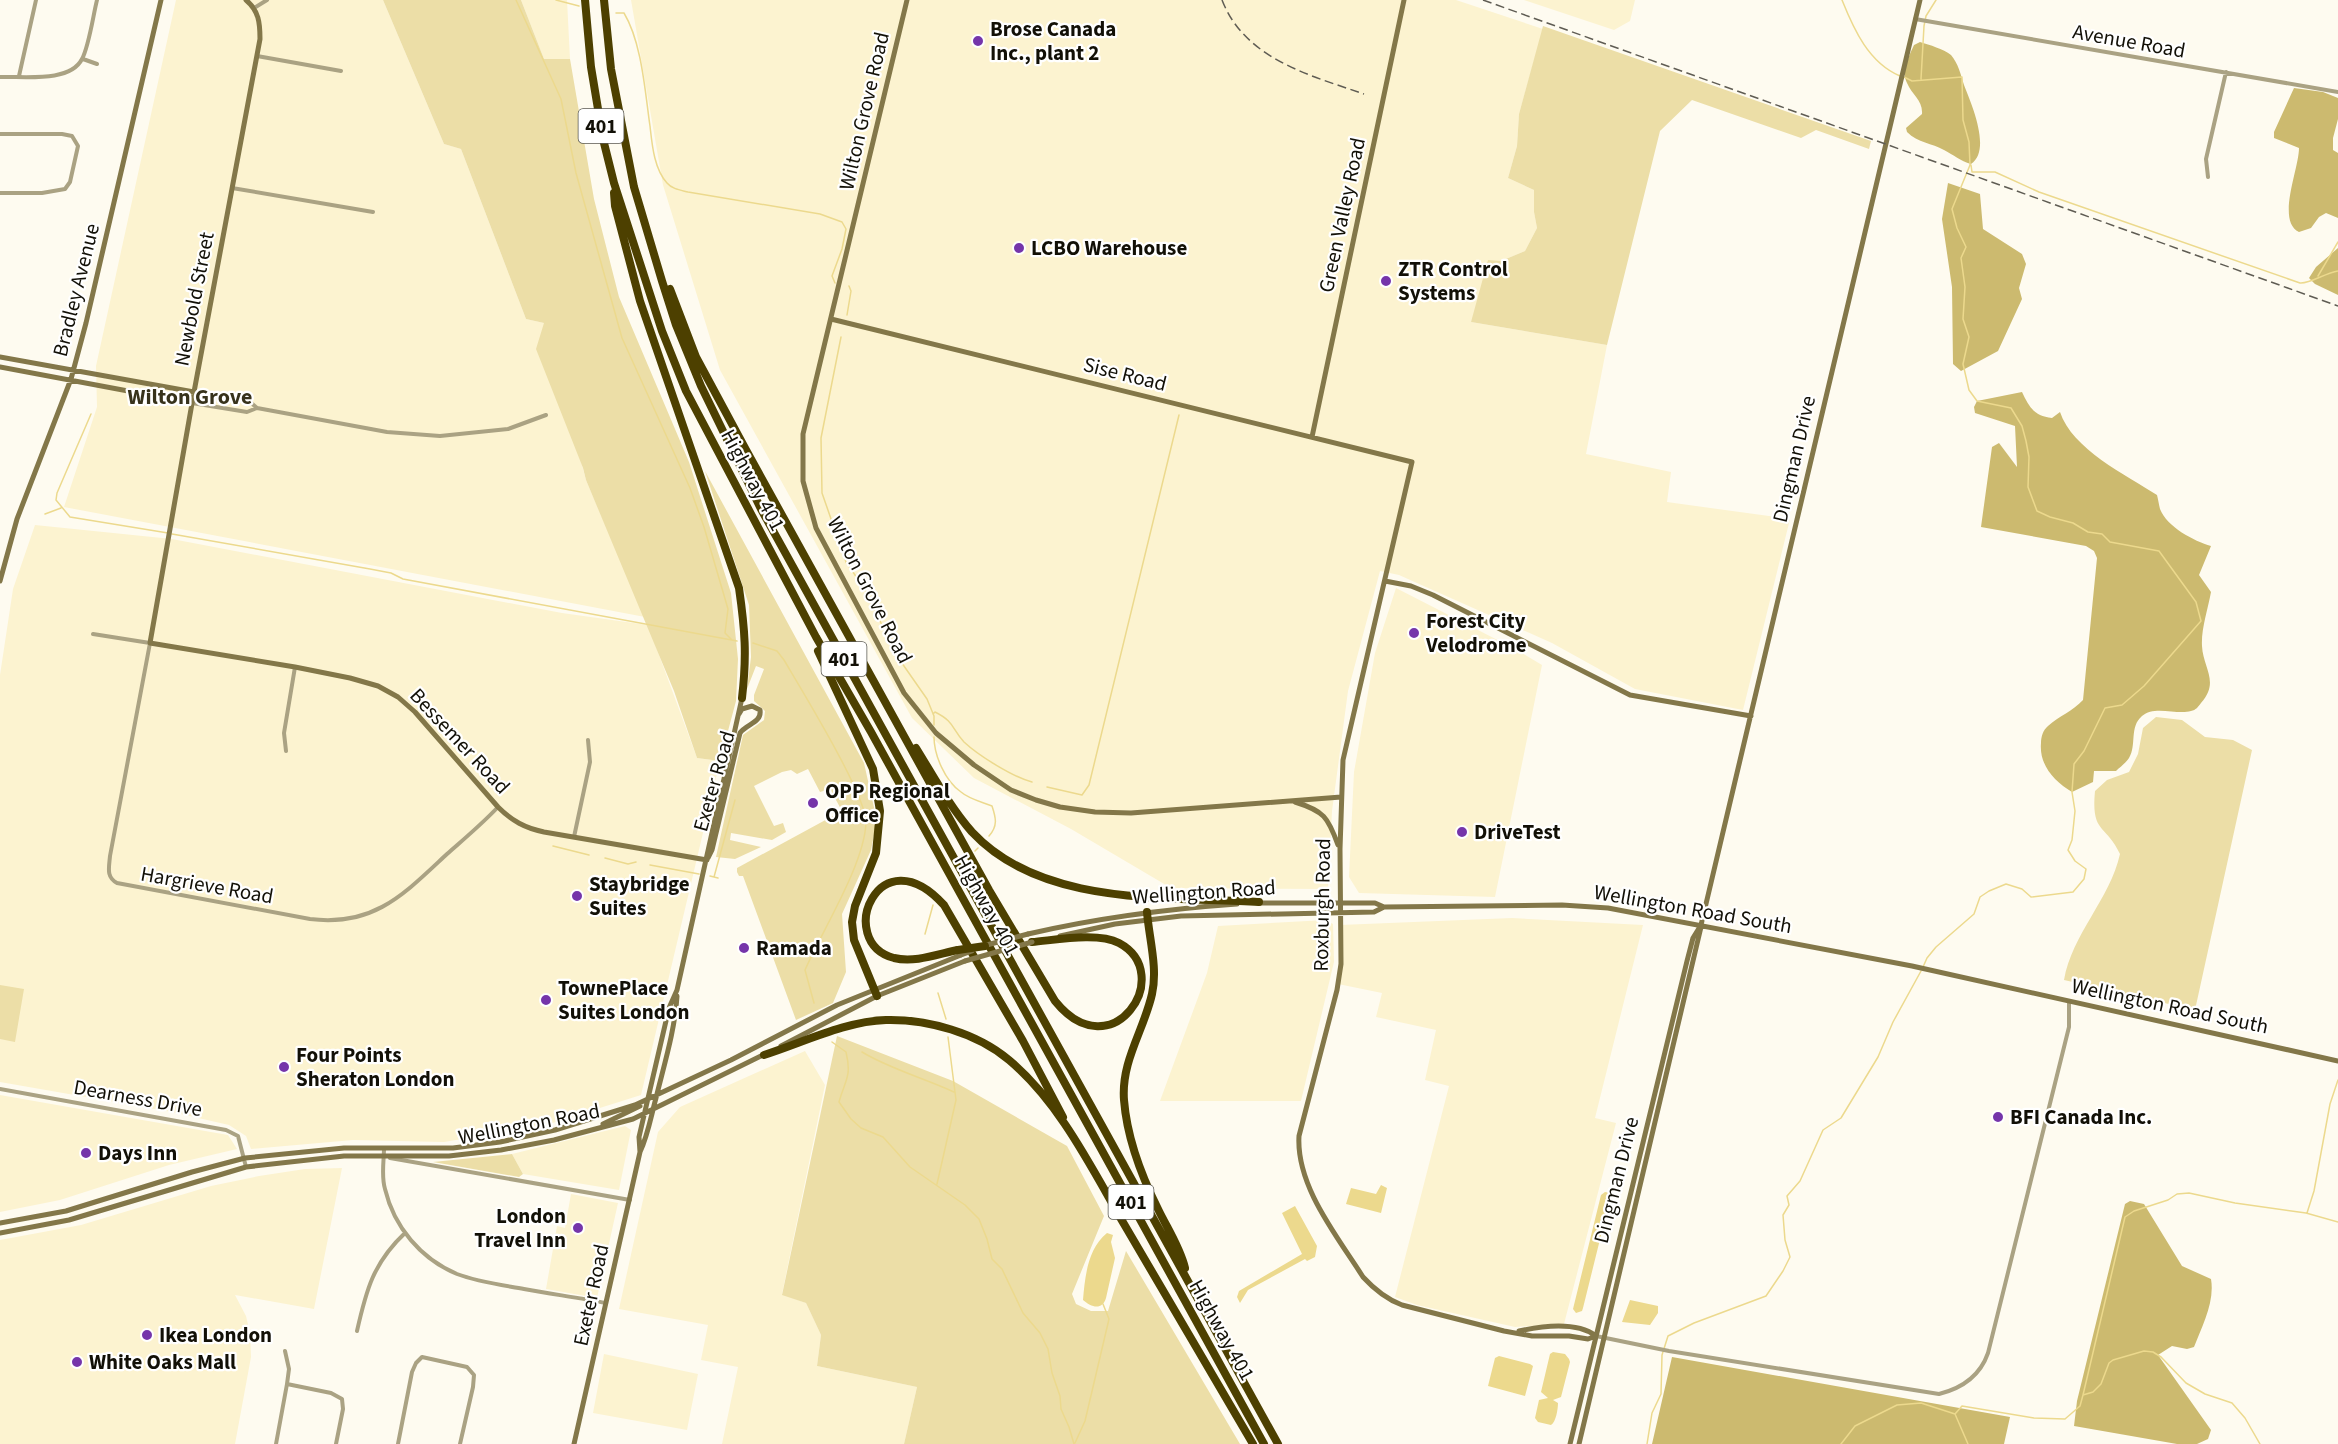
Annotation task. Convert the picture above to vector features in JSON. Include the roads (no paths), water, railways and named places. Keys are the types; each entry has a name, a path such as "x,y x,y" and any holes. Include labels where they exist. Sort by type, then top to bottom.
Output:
{"highway":[{"name":"Highway 401","path":"585,0 593,78 603,139 614,183 662,331 686,391 816,637 871,732 1264,1444"},
{"name":"Highway 401","path":"604,0 611,69 634,187 676,325 701,386 761,509 1278,1444"},
{"path":"614,183 615,206 640,302 739,588 746,633 742,698"},
{"path":"662,281 670,290 696,357 707,378 1029,959 1065,1014 1077,1022 1093,1026 1111,1024 1123,1019 1134,1008 1141,989 1141,975 1134,957 1119,943 1090,938 1030,938"},
{"path":"816,637 819,651 873,770 880,811 876,853 855,906 852,922 854,940 875,993"},
{"path":"895,719 952,807 974,833 1004,858 1034,873 1075,887 1107,893 1259,902"},
{"path":"985,946 959,952 911,960 896,959 886,956 871,941 866,927 866,915 873,897 879,890 902,880 919,883 932,892 944,905 1023,1041 1078,1145 1253,1444"},
{"path":"1147,915 1152,953 1153,992 1131,1049 1126,1072 1124,1096 1126,1117 1138,1164 1182,1257 1187,1278"},
{"path":"764,1055 854,1025 886,1020 916,1022 946,1028 989,1046 1008,1059 1035,1085 1078,1145"}],"main road":[{"name":"Bradley Avenue","path":"0,581 17,519 72,379 161,0"},
{"path":"246,0 254,8"},
{"name":"Wilton Grove Road","path":"907,0 803,434 803,481 816,528 904,693 936,733 974,765 1011,790 1060,807 1123,813 1341,797"},
{"name":"Green Valley Road","path":"1312,437 1404,0"},
{"name":"Dingman Drive","path":"1579,1444 1920,0"},
{"name":"Newbold Street","path":"150,643 256,56 260,25 254,8"},
{"name":"Sise Road","path":"831,319 1412,462"},
{"path":"0,357 194,392"},
{"path":"0,367 192,403"},
{"name":"Roxburgh Road","path":"1412,462 1343,760 1340,849 1341,964 1338,984 1299,1136 1299,1158 1306,1184 1363,1276 1374,1288 1402,1305 1504,1331 1516,1332 1533,1328 1560,1327 1590,1332 1596,1336"},
{"path":"1385,581 1410,586 1433,595 1630,695 1751,716"},
{"name":"Bessemer Road","path":"150,643 295,667 362,680 378,686 398,697 415,712 498,807 515,822 528,828 707,860"},
{"name":"Exeter Road","path":"574,1444 640,1152 647,1137 676,1010 677,990 742,698"},
{"name":"Exeter Road","path":"707,860 712,850 740,733 761,715 757,707 747,706 738,716"},
{"path":"1290,801 1322,813 1329,822 1340,849"},
{"name":"Wellington Road","path":"1147,915 1259,902 1375,903 1384,907"},
{"name":"Wellington Road South","path":"985,946 1115,924 1147,915 1374,912 1384,907 1562,905 1608,908 1912,966 2338,1060"},
{"name":"Dingman Drive","path":"1570,1444 1687,961 1693,938 1701,926"},
{"name":"Wellington Road South","path":"964,961 1030,938"},
{"name":"Wellington Road","path":"0,1233 64,1221 246,1167 322,1158 449,1156 501,1150 633,1119 764,1055 875,993 959,952"},
{"name":"Wellington Road","path":"0,1223 62,1212 245,1158 324,1150 453,1148 500,1142 555,1130 647,1101 837,1005 964,961"},
{"name":"Exeter Road","path":"640,1152 639,1137 644,1113 669,1008 677,990"},
{"path":"587,1131 647,1101"},
{"path":"62,1212 64,1221"}],"street":[{"path":"19,76 36,0"},
{"path":"0,76 59,75 73,70 83,58 97,0"},
{"path":"254,8 267,0"},
{"name":"Avenue Road","path":"1915,19 2338,92"},
{"path":"256,56 341,71"},
{"path":"83,58 97,64"},
{"path":"2208,177 2206,159 2226,72"},
{"path":"0,134 62,134 72,136 78,146 70,182 65,189 42,193 0,193"},
{"path":"232,188 373,212"},
{"path":"194,392 249,402 257,408 387,432 417,435 440,436 497,430 546,415"},
{"path":"192,403 247,412 257,408"},
{"path":"93,634 150,643"},
{"name":"Hargrieve Road","path":"150,643 110,856 108,873 111,880 117,883 310,919 353,919 377,911 399,898 498,807"},
{"path":"286,751 284,733 295,667"},
{"path":"574,837 590,762 588,740"},
{"path":"1596,1336 1669,1351 1939,1394 1973,1379 1988,1353 2069,1027 2067,1008 2069,1001"},
{"name":"Dearness Drive","path":"0,1089 226,1130 238,1136 246,1167"},
{"path":"384,1148 382,1171 384,1189 394,1215 405,1233 422,1253 457,1274 607,1303"},
{"path":"384,1156 630,1200"},
{"path":"357,1331 372,1276 390,1247 405,1233"},
{"path":"276,1444 290,1369 285,1351"},
{"path":"398,1444 412,1372 422,1357 467,1367 474,1375 460,1444"},
{"path":"287,1384 331,1393 342,1399 343,1409 336,1444"}],"waterway":[{"path":"516,0 561,99 576,173 622,338 690,488 728,609 725,633 732,640"},
{"path":"556,0 579,6"},
{"path":"1842,0 1857,34 1871,54 1889,70 1900,76"},
{"path":"1921,79 1924,26 1926,16 1936,0"},
{"path":"616,13 624,13 635,39 642,68 654,156 659,171 667,183 674,188 688,192 820,214 842,222 846,229 842,249 832,276 835,283"},
{"path":"1904,77 1912,81 1962,77 1963,120 1969,142 1970,165 1952,209 1957,228 1966,247 1961,258 1965,287 1963,319 1969,337 1963,364 1969,390 1977,401 2011,408 2022,426 2029,457 2028,487 2037,511 2073,523 2088,532 2102,534 2110,542 2159,551 2196,602 2201,621 2144,686 2122,705 2105,708 2084,751 2074,764 2072,792 2075,811 2072,840 2068,850 2075,861 2086,869 2084,879 2073,892 2031,897 2022,889 2006,884 1989,891 1980,897 1974,914 1936,947 1923,967"},
{"path":"1971,165 1972,172 1995,172 2039,192 2300,283 2338,271"},
{"path":"2318,276 2338,242"},
{"path":"847,315 851,291 849,286"},
{"path":"841,337 821,438 822,493 846,562 864,588 897,656 927,699 934,716 934,725"},
{"path":"91,414 56,500 70,517 168,533"},
{"path":"1047,787 1082,795 1089,785 1179,415"},
{"path":"45,514 61,508"},
{"path":"172,534 370,569 391,573 403,579 737,641"},
{"path":"753,643 777,651 784,660 845,767 856,790 866,823 864,840 851,877 805,970 814,1003"},
{"path":"933,714 935,712 946,719 964,742 978,753 1006,771 1032,782"},
{"path":"934,737 938,759 945,775 955,787 968,797 992,806 995,822 994,829 989,836"},
{"path":"714,877 735,800"},
{"path":"553,846 589,855"},
{"path":"975,851 978,848"},
{"path":"605,858 628,864 636,862"},
{"path":"650,865 699,874"},
{"path":"710,876 718,878"},
{"path":"925,934 933,905"},
{"path":"1647,1444 1652,1413 1661,1394 1662,1355 1668,1336 1694,1323 1766,1296 1790,1257 1785,1240 1783,1215 1789,1205 1787,1196 1800,1181 1823,1130 1841,1118 1878,1057 1893,1022 1921,971"},
{"path":"938,993 946,1019"},
{"path":"937,1184 956,1100 948,1037"},
{"path":"832,1042 846,1052 848,1060 847,1078 839,1102 851,1119 861,1128 883,1137 910,1167 965,1205 979,1219 992,1259 1002,1269 1023,1313 1040,1333 1048,1349 1061,1409 1074,1444"},
{"path":"862,1052 954,1092"},
{"path":"2307,1213 2314,1191 2330,1104 2338,1080"},
{"path":"2083,1395 2125,1217 2134,1211 2168,1200 2177,1194 2189,1193 2235,1203 2306,1213 2338,1222"},
{"path":"1075,1443 1085,1421 1109,1319 1103,1304"},
{"path":"1955,1414 1962,1406 2034,1418 2065,1419 2080,1406 2083,1395 2093,1392 2101,1384 2109,1363 2144,1351 2153,1352 2161,1357 2186,1383 2205,1394 2232,1403 2245,1418 2260,1444"},
{"path":"1841,1444 1855,1426 1897,1405 1921,1403 1955,1414 1968,1444"}],"railway":[{"path":"1222,0 1232,20 1246,37 1263,51 1281,62 1322,80 1364,94"},
{"path":"1483,0 2338,306"}],"place":[{"name":"Brose Canada Inc., plant 2","path":"978,41"},
{"name":"LCBO Warehouse","path":"1019,248"},
{"name":"ZTR Control Systems","path":"1386,281"},
{"name":"Forest City Velodrome","path":"1414,633"},
{"name":"OPP Regional Office","path":"813,803"},
{"name":"DriveTest","path":"1462,832"},
{"name":"Staybridge Suites","path":"577,896"},
{"name":"Ramada","path":"744,948"},
{"name":"TownePlace Suites London","path":"546,1000"},
{"name":"Four Points Sheraton London","path":"284,1067"},
{"name":"BFI Canada Inc.","path":"1998,1117"},
{"name":"Days Inn","path":"86,1153"},
{"name":"London Travel Inn","path":"578,1228"},
{"name":"Ikea London","path":"147,1335"},
{"name":"White Oaks Mall","path":"77,1362"}],"district":[{"name":"Wilton Grove","path":"190,396"}]}
